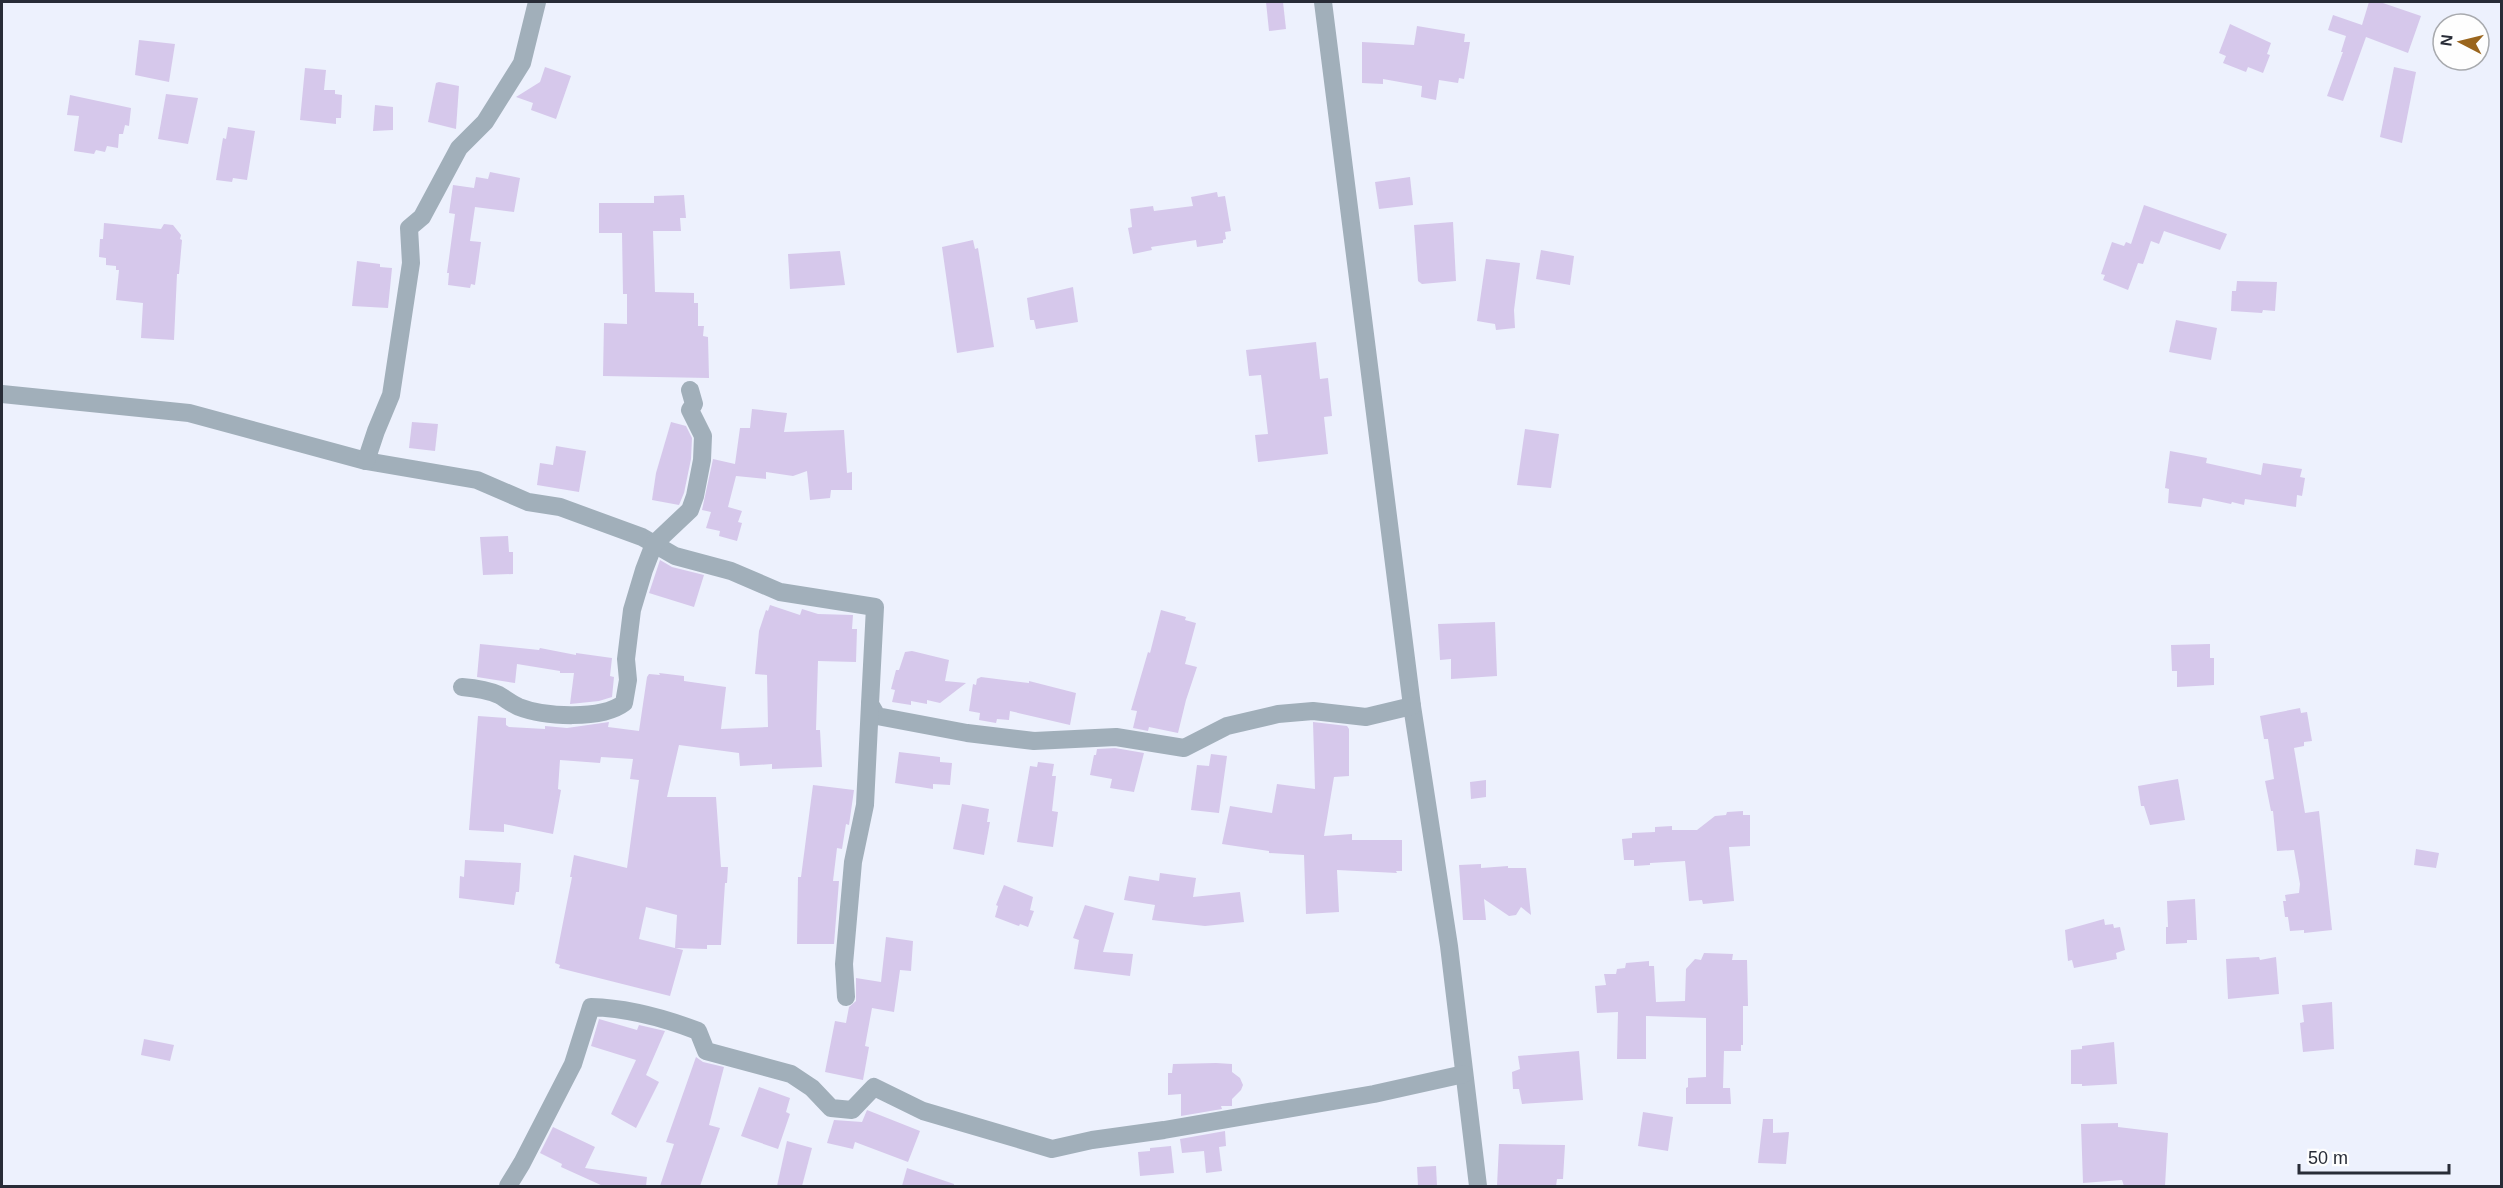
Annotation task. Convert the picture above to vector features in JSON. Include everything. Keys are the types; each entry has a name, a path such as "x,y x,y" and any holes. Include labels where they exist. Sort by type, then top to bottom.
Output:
{"street":[{"path":"366,461 376,430 392,395 411,263 409,228 422,217 459,148 485,122 522,63 537,2"},
{"path":"1323,2 1412,706 1449,946 1478,1186"},
{"path":"462,687 497,694 518,706 542,714 585,714 615,710 624,703 628,680 626,659 632,610 654,544 690,510 695,495 702,460 703,436 690,410 694,404 690,390"},
{"path":"2,393 189,413 366,461 477,480 528,502 560,507 642,537 675,556 731,571 780,592 875,608 865,805 853,862 844,964 846,997"},
{"path":"870,704 877,716 967,733 1034,741 1116,737 1184,748 1227,726 1278,714 1313,711 1366,717 1412,706"},
{"path":"508,1186 573,1064 591,1007 614,1008 670,1020 698,1031 706,1051 791,1074 812,1088 831,1108 852,1110 874,1087 923,1111 1052,1149 1092,1140 1164,1131 1374,1094 1464,1074"}],"building":[{"path":"1266,2 1283,2 1286,29 1269,31"},
{"path":"2369,2 2380,2 2421,16 2408,53 2366,37 2343,101 2327,96 2343,52 2341,52 2346,36 2328,30 2333,15 2362,25"},
{"path":"2230,24 2271,43 2267,54 2270,55 2263,73 2248,67 2246,72 2223,63 2226,56 2219,53"},
{"path":"1417,26 1465,34 1464,42 1470,42 1464,79 1459,78 1458,83 1439,80 1436,100 1421,97 1422,86 1383,79 1383,84 1362,83 1362,42 1414,45"},
{"path":"139,40 175,44 169,82 135,75"},
{"path":"545,67 571,76 556,119 531,110 533,103 516,97 540,82"},
{"path":"2394,67 2416,72 2402,143 2380,137"},
{"path":"305,68 326,70 324,90 335,90 335,94 342,95 341,118 336,118 336,124 300,120"},
{"path":"436,83 459,86 456,129 428,122"},
{"path":"166,94 198,98 188,144 158,139"},
{"path":"70,95 131,108 129,126 125,125 123,134 119,134 118,148 107,146 105,152 96,150 94,154 74,151 79,116 67,115"},
{"path":"375,105 393,107 393,130 373,131"},
{"path":"228,127 255,131 247,180 233,178 232,182 216,180 223,138 226,139"},
{"path":"490,172 520,178 514,212 475,207 470,241 481,242 475,285 471,284 470,288 448,285 449,273 447,273 455,214 449,213 453,185 474,188 476,177 488,179"},
{"path":"1410,177 1413,205 1379,209 1375,182"},
{"path":"1217,192 1218,197 1225,196 1231,231 1225,232 1226,239 1223,243 1197,247 1196,240 1151,247 1152,250 1133,254 1128,228 1132,227 1130,209 1153,206 1154,211 1193,206 1191,197"},
{"path":"684,195 686,218 680,218 681,231 653,231 655,292 694,293 694,303 698,303 698,326 704,326 703,336 708,337 709,378 603,376 604,323 627,324 627,294 623,294 622,233 599,233 599,203 654,203 654,196"},
{"path":"2144,205 2227,234 2220,250 2164,231 2159,244 2151,241 2143,264 2138,263 2128,290 2103,280 2105,275 2101,274 2112,242 2124,246 2126,242 2131,244"},
{"path":"1453,222 1456,281 1422,284 1418,281 1414,225"},
{"path":"104,223 161,229 164,224 173,225 181,235 174,340 141,338 143,303 116,300 119,270 116,270 116,266 106,265 106,258 99,257"},
{"path":"973,240 975,249 978,248 994,347 957,353 942,247"},
{"path":"1541,250 1574,256 1570,285 1536,279"},
{"path":"840,251 845,285 790,289 788,254"},
{"path":"1486,259 1520,263 1514,310 1515,328 1496,330 1495,324 1477,321"},
{"path":"357,261 392,268 388,308 352,306"},
{"path":"2237,281 2277,282 2275,311 2263,310 2262,313 2231,311 2232,291 2236,291"},
{"path":"1073,287 1078,322 1036,329 1034,320 1030,320 1027,298"},
{"path":"2176,320 2217,328 2211,360 2169,352"},
{"path":"1316,342 1320,379 1328,378 1332,416 1324,417 1328,454 1258,462 1255,435 1268,434 1261,375 1249,376 1246,350"},
{"path":"752,409 787,413 784,432 844,430 847,473 852,472 852,490 831,490 830,498 810,500 807,471 793,476 766,472 766,479 736,476 728,507 742,511 738,522 742,523 737,541 719,536 720,531 706,528 711,512 702,510 713,459 735,464 740,428 750,428"},
{"path":"412,422 438,424 435,451 409,448"},
{"path":"671,422 686,426 692,438 691,459 684,493 679,505 652,500 656,473"},
{"path":"1525,429 1559,434 1551,488 1517,485"},
{"path":"556,446 586,451 579,492 537,485 540,463 553,465"},
{"path":"2170,451 2207,458 2206,463 2261,475 2263,463 2302,469 2300,477 2305,478 2302,496 2297,495 2296,507 2245,499 2244,505 2203,498 2201,507 2168,503 2169,489 2165,488"},
{"path":"508,536 509,552 513,552 513,574 483,575 480,537"},
{"path":"660,560 672,567 704,575 694,607 649,593"},
{"path":"770,605 800,615 802,609 818,614 853,615 852,629 857,629 856,662 818,661 816,730 820,730 822,767 772,769 772,764 740,766 739,753 679,745 667,797 716,797 721,867 728,867 721,945 707,945 707,949 675,948 683,950 670,996 559,968 560,965 555,963 572,877 570,877 574,855 627,868 639,780 630,779 633,759 601,757 600,763 560,760 558,789 561,790 553,834 504,824 504,832 469,830 478,716 506,718 506,725 509,727 567,728 609,722 608,727 639,731 647,677 649,674 660,675 659,673 684,676 684,681 726,687 721,729 768,727 767,675 755,674 759,631 766,610 768,611","holes":["646,907 677,915 675,948 639,939"]},
{"path":"1161,610 1186,617 1185,620 1196,623 1185,664 1197,667 1178,733 1149,727 1148,731 1133,728 1137,711 1131,710 1148,652 1150,653"},
{"path":"1495,622 1497,676 1451,679 1451,659 1440,660 1438,624"},
{"path":"480,644 539,650 540,648 576,655 576,653 612,658 610,676 614,677 612,697 599,701 570,704 574,673 560,673 560,671 517,664 515,683 477,677"},
{"path":"2210,644 2210,658 2214,658 2214,685 2177,687 2177,671 2172,671 2171,645"},
{"path":"912,651 949,660 945,681 966,683 940,703 927,700 927,704 911,701 911,705 892,702 895,690 891,689 896,670 899,670 905,652"},
{"path":"981,677 1029,683 1029,681 1076,693 1070,725 1010,711 1009,720 997,719 996,723 979,720 980,713 969,711 973,684 976,685 977,679"},
{"path":"2300,708 2301,713 2307,712 2312,741 2304,742 2304,746 2294,748 2305,813 2319,811 2332,930 2304,933 2304,930 2290,931 2288,917 2285,917 2283,901 2286,901 2285,895 2299,893 2300,884 2294,850 2277,851 2273,811 2271,811 2265,781 2274,779 2268,739 2264,739 2260,716"},
{"path":"1313,722 1347,726 1349,729 1349,776 1334,777 1324,836 1352,834 1352,840 1402,840 1402,871 1396,871 1397,873 1337,870 1339,912 1306,914 1304,855 1269,853 1269,851 1222,844 1230,806 1272,813 1277,784 1315,789"},
{"path":"1115,748 1144,753 1134,792 1110,788 1112,779 1090,775 1097,749"},
{"path":"899,752 940,757 940,762 952,763 950,785 933,784 933,789 895,783"},
{"path":"1211,754 1227,756 1219,813 1191,810 1197,765 1209,766"},
{"path":"1038,762 1054,764 1052,776 1056,776 1052,811 1058,812 1053,847 1017,842 1030,766 1037,767"},
{"path":"2178,779 2185,820 2150,825 2144,806 2141,806 2138,786"},
{"path":"1486,780 1486,797 1471,799 1470,782"},
{"path":"813,785 854,790 849,825 846,824 842,849 837,848 833,881 839,881 834,944 797,944 798,877 801,877"},
{"path":"962,804 989,809 987,822 990,822 984,855 953,849"},
{"path":"1743,811 1743,815 1750,815 1750,846 1729,847 1734,901 1703,904 1702,900 1689,901 1685,861 1634,866 1634,860 1624,860 1622,839 1632,838 1632,833 1655,832 1655,827 1672,826 1672,830 1697,830 1715,816 1726,815 1727,812"},
{"path":"2416,849 2439,853 2436,868 2414,865"},
{"path":"465,860 521,863 519,892 516,892 514,905 459,898 460,876 464,877"},
{"path":"1481,864 1481,868 1508,866 1508,868 1526,868 1531,915 1521,907 1516,915 1509,916 1484,899 1486,920 1463,920 1459,865"},
{"path":"1160,873 1196,878 1193,897 1240,892 1244,922 1205,926 1152,920 1155,905 1124,900 1129,876 1159,881"},
{"path":"1004,885 1033,897 1030,910 1034,911 1028,927 995,917 998,906 996,905"},
{"path":"2195,899 2197,940 2166,944 2167,901"},
{"path":"1085,905 1114,913 1103,952 1133,954 1130,976 1074,969 1079,940 1073,938"},
{"path":"2104,919 2105,925 2113,924 2114,928 2120,927 2125,950 2116,953 2117,959 2074,968 2072,960 2068,961 2065,930"},
{"path":"886,937 913,941 911,971 900,970 894,1012 872,1008 865,1046 869,1047 863,1080 825,1072 835,1021 846,1023 849,1007 856,1001 856,978 881,982"},
{"path":"1704,953 1733,954 1732,960 1747,960 1748,1006 1743,1006 1743,1045 1741,1045 1741,1051 1724,1051 1723,1088 1730,1088 1731,1104 1686,1104 1688,1078 1706,1077 1706,1018 1646,1016 1646,1059 1617,1059 1618,1012 1597,1013 1595,986 1606,985 1604,974 1616,974 1617,969 1625,968 1626,963 1649,961 1649,966 1654,966 1656,1002 1685,1001 1686,969 1695,959 1701,960"},
{"path":"2259,957 2260,960 2276,957 2279,994 2228,999 2226,959"},
{"path":"2332,1002 2334,1049 2303,1052 2300,1023 2304,1022 2302,1005"},
{"path":"599,1019 637,1030 639,1025 665,1031 646,1075 659,1082 636,1128 611,1114 636,1060 591,1046"},
{"path":"144,1039 174,1045 170,1061 141,1055"},
{"path":"2114,1042 2117,1084 2082,1086 2082,1084 2071,1084 2071,1050 2082,1049 2082,1046"},
{"path":"1579,1051 1583,1100 1522,1104 1519,1089 1513,1089 1512,1072 1520,1069 1518,1056"},
{"path":"696,1057 703,1062 724,1067 709,1125 720,1128 700,1186 660,1186 674,1144 666,1142"},
{"path":"1173,1064 1232,1064 1232,1072 1240,1078 1243,1085 1232,1099 1232,1106 1221,1106 1222,1109 1181,1116 1181,1094 1168,1095 1168,1073 1172,1073"},
{"path":"759,1087 790,1098 786,1112 790,1114 778,1149 741,1136"},
{"path":"867,1110 920,1131 908,1162 855,1142 853,1149 827,1143 834,1120 862,1122"},
{"path":"1643,1112 1673,1117 1668,1151 1638,1146"},
{"path":"1763,1119 1773,1119 1773,1133 1789,1132 1786,1164 1758,1163"},
{"path":"2118,1123 2118,1127 2168,1133 2165,1186 2124,1186 2122,1180 2083,1183 2081,1124"},
{"path":"553,1127 595,1147 585,1168 647,1177 646,1186 603,1186 561,1167 562,1164 540,1153"},
{"path":"1225,1131 1226,1146 1219,1147 1222,1171 1206,1173 1204,1151 1182,1153 1180,1139"},
{"path":"787,1141 812,1148 802,1186 777,1186"},
{"path":"1499,1144 1565,1145 1563,1179 1557,1179 1556,1186 1497,1186"},
{"path":"1171,1146 1174,1173 1140,1176 1138,1152"},
{"path":"1436,1166 1437,1186 1418,1186 1417,1167"},
{"path":"907,1168 954,1184 954,1186 902,1186"}]}
